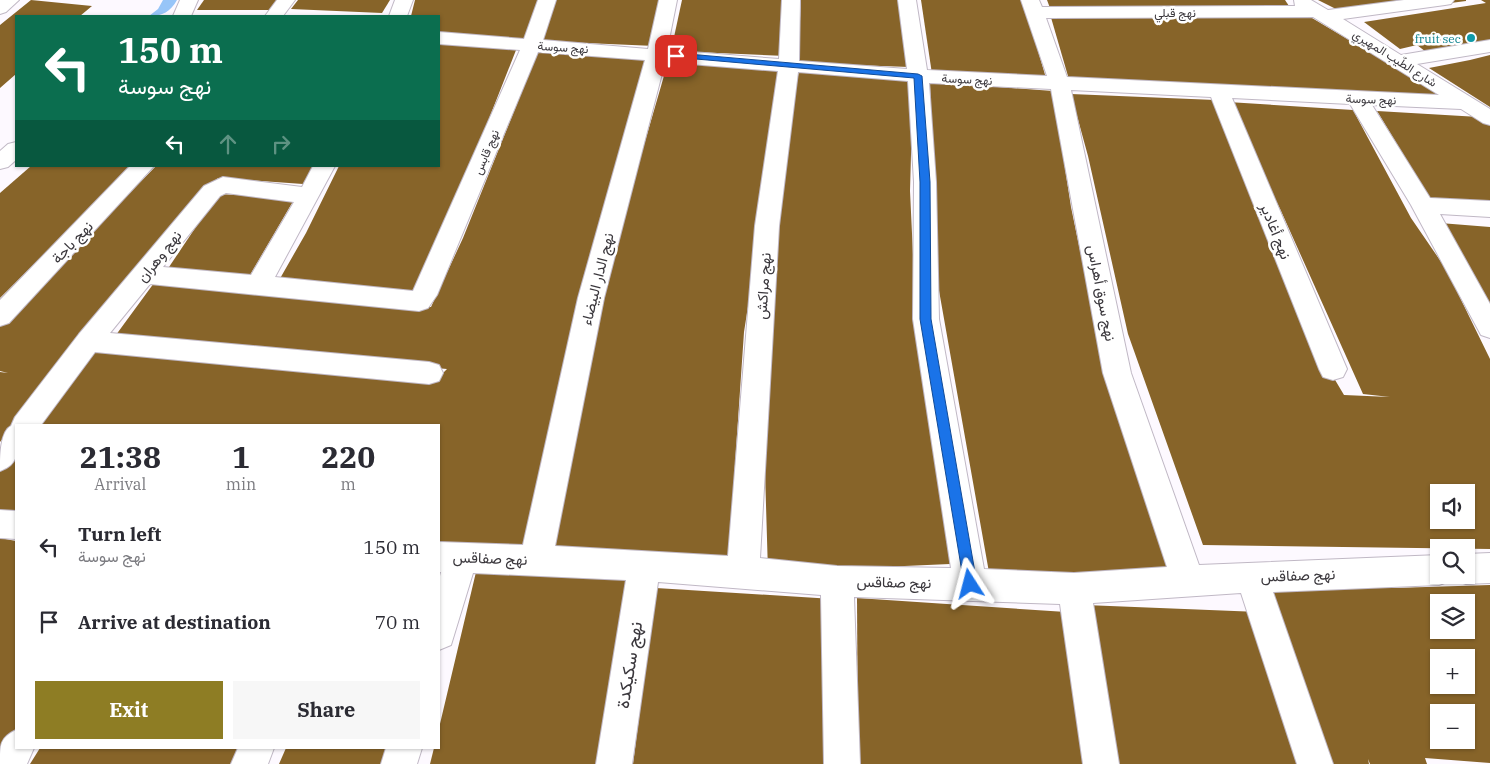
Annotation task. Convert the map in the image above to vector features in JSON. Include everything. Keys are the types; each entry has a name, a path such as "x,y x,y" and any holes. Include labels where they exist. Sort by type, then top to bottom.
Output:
{"street":[{"path":"0,8 10,0"},
{"path":"182,15 190,0"},
{"path":"275,15 286,0"},
{"path":"398,15 404,0"},
{"name":"نهج قابس","path":"258,285 419,301 424,295 532,44 547,0"},
{"name":"نهج الدار البيضاء","path":"536,560 591,298 657,54 668,0"},
{"name":"نهج مراكش","path":"744,572 767,226 789,66 791,0"},
{"path":"907,0 918,76 925,182 926,319 970,584"},
{"name":"شارع الطّيب المهيري","path":"1299,0 1490,118"},
{"name":"نهج قبلي","path":"1032,7 1321,14 1445,0"},
{"name":"نهج سوق أهراس","path":"1032,7 1060,85 1117,373 1188,581"},
{"name":"نهج سوسة","path":"440,38 918,76 1060,85 1466,103"},
{"path":"1400,61 1490,46"},
{"name":"نهج أغادير","path":"1219,92 1333,369"},
{"path":"1358,99 1423,205 1490,328"},
{"path":"0,162 15,150"},
{"name":"نهج باجة","path":"0,316 142,167"},
{"path":"145,274 258,285 324,167"},
{"name":"نهج وهران","path":"26,424 88,341 216,187 224,185 309,196"},
{"path":"1423,205 1490,209"},
{"path":"88,341 430,373"},
{"path":"0,458 15,438"},
{"path":"0,524 15,525"},
{"path":"440,626 450,557"},
{"name":"نهج صفاقس","path":"450,557 744,572 837,581 1074,589 1252,577 1430,570"},
{"name":"نهج سكيكدة","path":"614,764 644,567"},
{"path":"1475,569 1490,568"},
{"path":"1252,577 1315,764"},
{"path":"837,581 842,764"},
{"path":"1074,589 1101,764"},
{"path":"6,764 15,749"},
{"path":"249,764 256,749"},
{"path":"399,764 404,749"}],"water":[{"path":"163,0 177,0 172,8 166,12 150,15 158,9"}],"building":[{"path":"31,0 92,6 81,15 15,15 15,75 0,88 0,25"},
{"path":"204,0 277,0 270,10 197,10"},
{"path":"298,0 390,0 382,13 291,9"},
{"path":"415,0 541,0 526,42 440,36 440,15 411,15"},
{"path":"554,0 665,0 655,46 539,41"},
{"path":"682,0 787,0 786,56 671,51"},
{"path":"801,0 901,0 909,67 798,63"},
{"path":"921,0 1023,0 1046,78 932,74"},
{"path":"1047,0 1285,0 1291,9 1050,8"},
{"path":"1318,0 1466,0 1466,1 1350,16"},
{"path":"1481,0 1490,0 1490,45 1430,55 1417,45 1400,49 1364,22 1486,3"},
{"path":"1050,14 1312,18 1438,93 1437,99 1070,83"},
{"path":"440,43 518,45 457,200 417,293 278,282 306,233 339,167 440,167"},
{"path":"536,51 653,58 529,550 440,548 440,424 34,424 92,345 438,378 447,369 113,339 154,283 431,307 463,238 523,89"},
{"path":"1490,55 1490,107 1429,68 1470,60"},
{"path":"668,62 785,71 744,332 728,567 549,559 582,382 624,214"},
{"path":"799,70 913,81 910,191 917,339 950,564 768,572 764,438 768,330 789,133"},
{"path":"930,82 1053,91 1071,207 1101,352 1173,577 990,578 935,268"},
{"path":"1071,94 1215,100 1325,363 1344,395 1390,397 1363,394 1281,211 1228,102 1353,110 1411,218 1446,269 1490,359 1490,549 1475,549 1475,539 1430,539 1430,548 1203,545 1128,334 1088,156"},
{"path":"1377,111 1479,117 1490,125 1490,204 1432,202"},
{"path":"30,167 132,167 0,298 0,193"},
{"path":"155,167 313,167 303,184 218,178 0,442 0,372 8,373 0,371 0,326"},
{"path":"218,194 295,198 250,275 167,270"},
{"path":"1440,223 1490,227 1490,304 1473,276"},
{"path":"15,449 15,515 0,513 0,468"},
{"path":"0,538 15,541 15,736 0,758"},
{"path":"476,572 638,580 611,764 430,764 434,749 440,749 440,724"},
{"path":"1257,582 1394,588 1490,585 1490,763 1425,758 1427,764 1370,764 1368,759 1369,764 1322,764"},
{"path":"656,588 833,599 831,764 633,764"},
{"path":"857,598 1066,612 1090,764 858,764"},
{"path":"1085,605 1259,612 1309,764 1114,764"},
{"path":"39,749 249,749 242,764 30,764"},
{"path":"286,749 403,749 398,764 279,764"}],"place":[{"name":"fruit sec","path":"1471,38"}],"route":[{"path":"676,56 918,76 925,182 926,319 970,584"}]}
